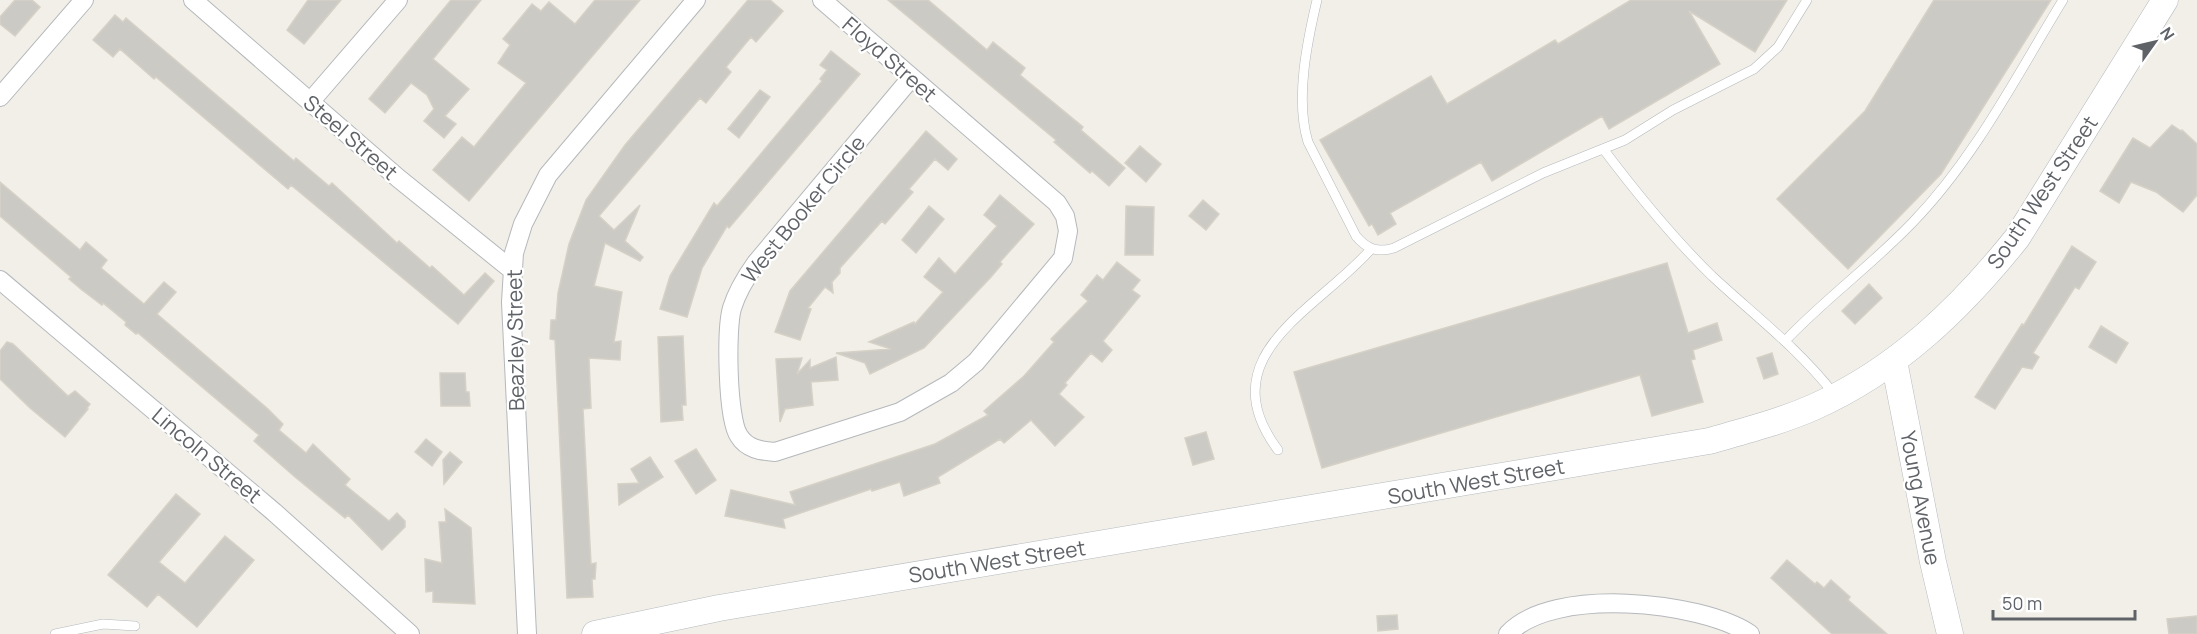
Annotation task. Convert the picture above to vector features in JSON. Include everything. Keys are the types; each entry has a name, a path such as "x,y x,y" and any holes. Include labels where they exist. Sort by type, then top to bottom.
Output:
{"street":[{"name":"Steel Street","path":"193,0 310,102 512,270"},
{"path":"310,102 398,0"},
{"name":"Beazley Street","path":"527,634 511,302 512,270 523,224 548,175 696,0"},
{"name":"Floyd Street","path":"759,451 775,452 900,412 924,401 951,383 976,362 1058,266 1067,243 1068,231 1065,216 1057,203 822,0"},
{"name":"South West Street","path":"595,634 746,603 1709,441 1761,427 1835,396 1894,361 1956,308 2017,238 2165,0"},
{"path":"0,97 80,1"},
{"name":"West Booker Circle","path":"759,451 740,438 732,418 729,326 732,308 743,282 756,263 911,78"},
{"name":"Lincoln Street","path":"0,280 274,512 410,634"},
{"name":"Young Avenue","path":"1894,361 1933,562 1950,634"},
{"path":"1508,634 1523,622 1542,614 1588,604 1659,606 1691,610 1722,620 1750,634"}],"lane":[{"path":"1317,0 1301,103 1303,125 1308,142 1356,236 1371,249 1381,251 1394,248 1544,173 1604,150 1672,110 1754,69 1778,47 1807,0"},
{"path":"1786,340 1811,313 1891,244 1947,183 1977,141 2063,0"},
{"path":"1604,150 1676,240 1786,340 1835,396"},
{"path":"1278,450 1266,435 1259,417 1255,383 1260,360 1289,323 1313,300 1354,268 1371,249"},
{"path":"55,634 103,624 135,626"}],"building":[{"path":"15,0 32,0 40,7 15,36 0,24 0,17"},
{"path":"308,0 341,0 304,44 287,30"},
{"path":"451,0 481,0 433,59 469,89 445,116 456,124 444,138 424,121 434,109 427,95 411,83 385,113 369,99"},
{"path":"595,0 640,0 469,201 433,170 462,137 474,147 526,83 498,63 510,45 503,39 532,4 541,11 549,2 575,24"},
{"path":"748,0 770,0 783,11 756,42 751,37 726,67 731,72 706,103 700,98 599,216 614,230 640,205 625,241 643,257 640,261 605,243 594,286 622,292 614,342 621,341 620,360 589,358 591,408 583,409 591,564 596,563 595,579 592,579 593,597 567,598 555,340 550,339 551,320 556,320 558,293 569,244 586,200 625,145"},
{"path":"888,0 928,0 987,50 993,42 1025,68 1020,75 1083,127 1081,130 1125,168 1109,186 1092,171 1090,173 1054,142 1056,140"},
{"path":"1631,0 1787,0 1755,52 1689,11 1720,64 1609,129 1602,116 1492,181 1481,162 1390,213 1396,224 1378,235 1372,224 1369,226 1320,140 1431,76 1447,104 1555,40 1558,44"},
{"path":"1934,0 2051,0 1941,174 1848,269 1777,199 1865,111"},
{"path":"115,15 123,22 126,18 294,161 296,158 329,186 332,183 397,243 399,241 430,268 432,266 464,295 485,273 494,281 458,324 291,185 288,189 156,77 154,79 120,49 113,57 93,40"},
{"path":"831,51 860,74 729,228 727,226 702,268 687,317 660,309 670,276 714,203 717,206 822,81 820,79 827,70 820,65"},
{"path":"760,90 770,97 739,138 728,129"},
{"path":"2172,125 2182,130 2197,144 2197,195 2183,212 2156,192 2131,182 2119,203 2100,191 2133,138 2150,148"},
{"path":"926,131 957,159 948,170 935,159 909,189 913,192 885,224 882,221 840,268 840,273 832,282 833,293 825,287 808,308 811,309 800,340 775,332 790,291"},
{"path":"1140,146 1161,164 1146,182 1125,163"},
{"path":"0,182 80,250 86,242 107,260 101,268 144,304 164,282 176,292 157,314 268,409 283,424 279,430 306,453 313,444 350,479 345,485 389,521 397,513 405,521 405,527 382,550 348,515 345,518 295,477 254,441 259,435 138,333 136,334 125,325 126,322 103,303 102,305 82,290 69,279 71,277 0,216"},
{"path":"1000,195 1034,224 1000,262 1002,264 991,277 924,348 870,374 865,363 836,353 891,349 869,342 914,322 915,324 943,292 924,277 939,258 955,274 997,226 984,215"},
{"path":"1203,200 1219,214 1206,230 1189,216"},
{"path":"929,206 944,219 916,253 902,240"},
{"path":"1126,206 1154,207 1153,255 1125,255"},
{"path":"2072,246 2096,262 2079,289 2075,287 2033,353 2039,357 2032,369 2022,367 1995,409 1975,397 2022,324 2024,325"},
{"path":"1117,262 1140,280 1132,290 1140,296 1103,341 1112,350 1102,362 1091,353 1065,383 1067,385 1059,394 1084,417 1055,446 1031,420 1004,443 1000,439 938,477 940,483 904,496 900,482 872,491 871,489 783,519 785,528 725,516 731,490 795,505 790,492 935,444 988,415 984,411 1024,376 1054,342 1051,339 1088,301 1081,295 1097,275 1103,280"},
{"path":"1667,263 1688,333 1717,323 1722,340 1693,350 1695,359 1691,360 1703,402 1652,416 1640,375 1322,468 1294,372"},
{"path":"1869,284 1882,298 1855,324 1842,311"},
{"path":"2101,326 2128,343 2116,363 2089,347"},
{"path":"683,336 686,405 682,405 683,420 661,422 658,337"},
{"path":"7,342 13,344 68,396 75,391 90,404 65,437 0,379 0,351"},
{"path":"1772,353 1778,374 1764,379 1757,358"},
{"path":"836,357 838,380 811,382 813,405 785,409 780,422 776,359 802,358 797,374 810,360 810,368"},
{"path":"440,373 465,373 466,392 469,392 470,406 441,406"},
{"path":"1206,432 1214,459 1193,465 1185,438"},
{"path":"426,439 442,452 432,466 415,452"},
{"path":"696,449 716,480 696,494 675,461"},
{"path":"450,452 462,462 444,484 443,460"},
{"path":"650,457 663,477 619,505 618,484 639,483 631,469"},
{"path":"176,494 200,514 159,562 185,583 225,536 254,560 197,627 158,594 147,607 108,575"},
{"path":"445,509 471,528 475,604 433,602 433,591 426,592 425,559 442,563 439,522 446,522"},
{"path":"1787,560 1815,584 1817,582 1824,588 1831,580 1850,597 1848,600 1887,634 1832,634 1771,578"},
{"path":"1397,615 1398,629 1378,631 1377,616"},
{"path":"2197,616 2197,634 2169,634 2167,619"}]}
